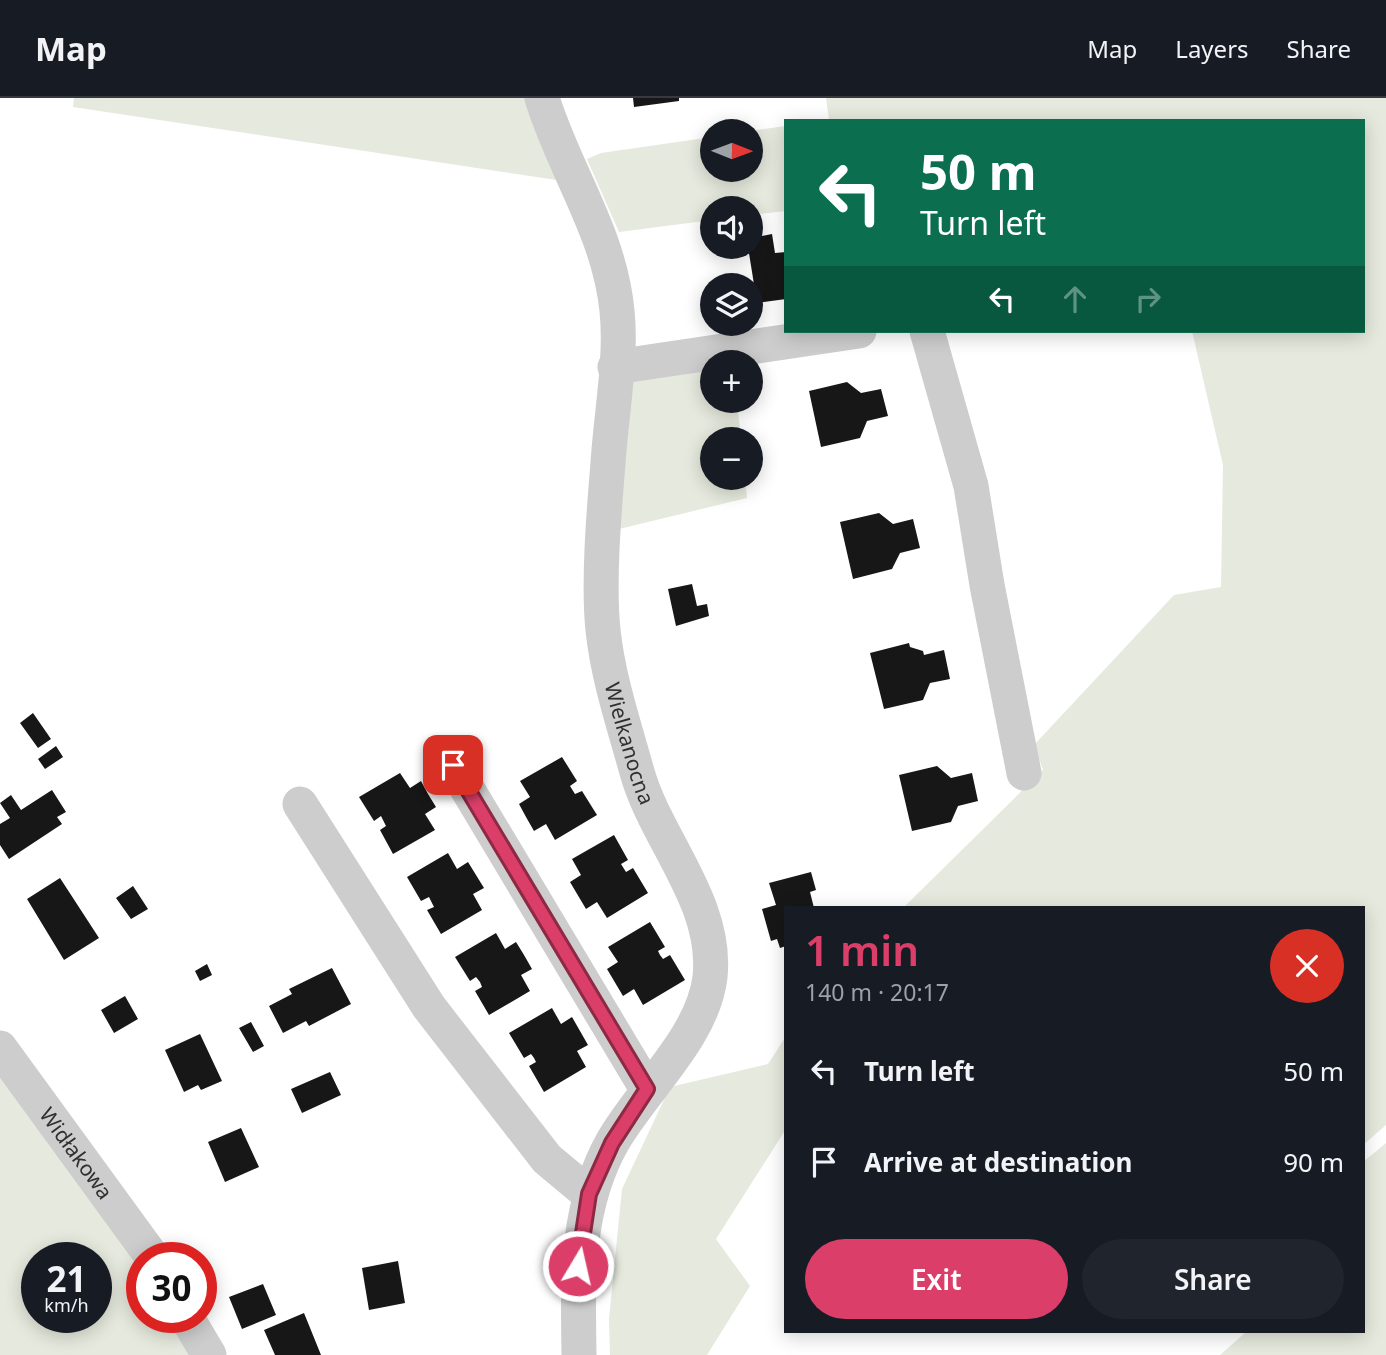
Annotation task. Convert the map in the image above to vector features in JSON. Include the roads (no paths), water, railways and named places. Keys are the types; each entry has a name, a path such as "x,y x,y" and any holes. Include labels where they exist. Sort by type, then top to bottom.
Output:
{"street":[{"name":"Wielkanocna","path":"542,98 552,130 603,242 618,312 607,465 603,628 614,690 640,786 692,891 708,939 710,974 705,1001 690,1035 647,1089 612,1143 589,1194 578,1266 579,1355"},
{"path":"615,367 845,333"},
{"path":"929,333 971,485 986,584 1024,772"},
{"path":"453,765 647,1089"},
{"path":"300,804 429,1007 547,1159 589,1194"},
{"name":"Widłakowa","path":"0,1048 141,1242"},
{"path":"196,1333 209,1355"}]}
